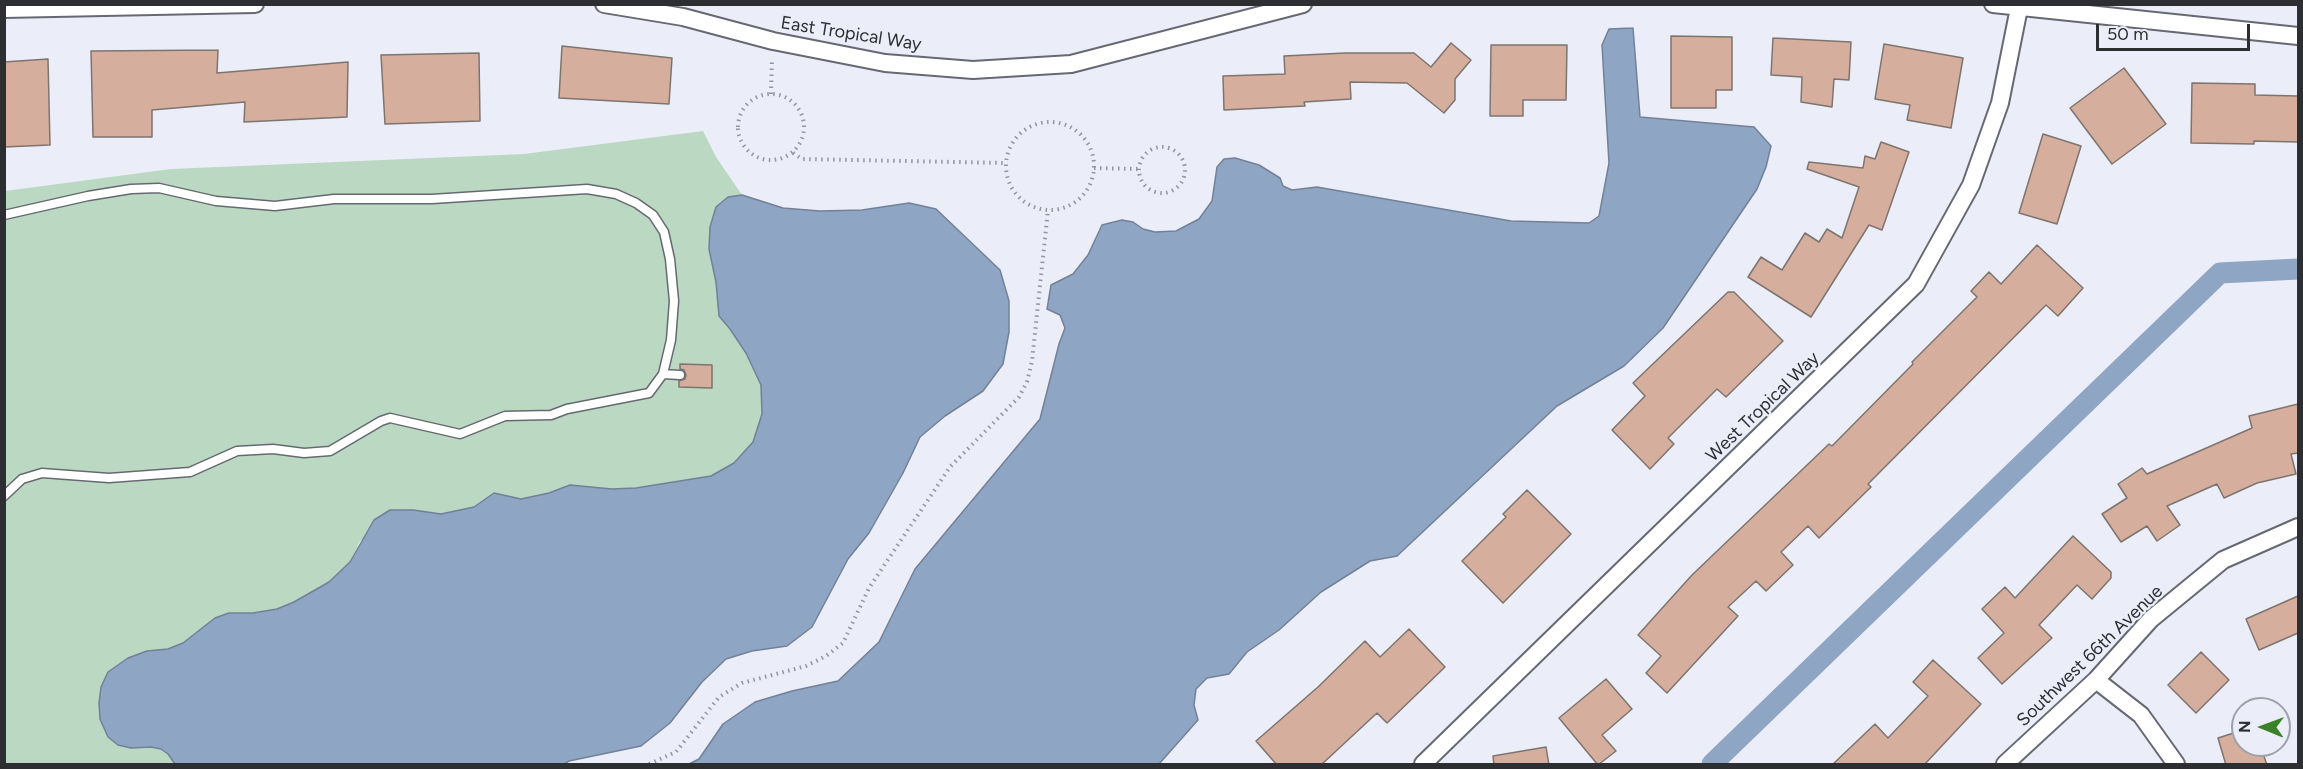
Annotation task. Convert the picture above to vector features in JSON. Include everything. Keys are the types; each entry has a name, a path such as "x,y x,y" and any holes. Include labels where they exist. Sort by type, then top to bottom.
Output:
{"street":[{"path":"4,9 255,4"},
{"name":"East Tropical Way","path":"604,4 683,17 773,41 896,64 973,70 1071,64 1303,4"},
{"path":"1993,4 2298,36"},
{"name":"West Tropical Way","path":"1423,765 1916,284 1971,185 2000,103 2019,8"},
{"name":"Southwest 66th Avenue","path":"2005,765 2096,680 2151,619 2223,560 2298,527"},
{"path":"2096,680 2141,715 2176,765"}],"lane":[{"path":"4,215 131,189 159,188 216,201 275,206 334,200 432,199 587,189 616,194 653,214 664,232 670,259 674,301 671,339 663,374 649,393 567,409 551,415 505,417 460,434 390,418 381,420 330,451 304,453 273,449 237,451 190,472 110,478 42,473 22,479 4,496"},
{"path":"663,374 680,375"}],"path":[{"path":"771,94 773,41"},
{"path":"771,94 785,97 796,105 802,116 804,129 801,142 793,153 782,159 769,161 756,158 746,150 739,139 737,126 748,102 771,94"},
{"path":"1053,121 1069,126 1083,136 1092,151 1094,168 1090,185 1080,199 1065,208 1048,210 1031,206 1017,195 1008,180 1006,163 1010,146 1021,132 1035,124 1053,121"},
{"path":"1162,146 1171,148 1179,154 1184,162 1185,171 1178,187 1161,194 1152,192 1145,186 1140,179 1138,169 1140,160 1146,153 1162,146"},
{"path":"793,153 802,159 1006,163"},
{"path":"1094,168 1138,169"},
{"path":"650,765 676,752 719,697 726,692 742,682 806,666 826,656 843,643 869,588 950,467 1019,397 1027,381 1032,361 1048,210"}],"green space":[{"path":"703,131 716,157 742,195 728,197 709,249 716,282 719,316 746,353 761,385 762,414 753,442 734,463 711,476 636,488 612,489 570,485 549,493 521,499 494,493 474,507 441,514 413,510 360,541 350,562 329,582 294,602 277,609 253,613 229,613 215,618 183,643 168,649 147,651 118,745 161,749 175,764 5,764 5,191 171,169 524,154"}],"water":[{"path":"1633,28 1640,117 1754,127 1771,146 1757,189 1663,328 1624,366 1557,406 1397,556 1370,561 1321,592 1279,630 1247,652 1229,674 1207,678 1196,689 1194,705 1198,720 1159,764 689,764 699,759 723,724 755,702 838,681 879,642 915,569 1040,419 1065,328 1060,315 1047,309 1051,285 1073,274 1088,255 1102,225 1122,220 1133,222 1143,229 1155,232 1176,231 1199,219 1212,201 1217,167 1224,159 1235,158 1259,165 1280,178 1283,186 1292,190 1317,187 1511,221 1589,223 1599,216 1609,163 1602,45 1609,29"},
{"path":"742,195 783,208 820,211 862,210 909,203 936,209 1000,270 1009,301 1009,332 1003,364 983,391 945,416 920,437 903,473 869,533 848,559 812,627 787,646 752,651 726,659 702,682 670,723 641,746 564,764 175,764 161,749 131,748 118,745 108,737 100,719 99,703 101,687 108,672 128,658 147,651 168,649 183,643 215,618 229,613 253,613 277,609 329,582 350,562 374,520 390,510 441,514 474,507 494,493 521,499 549,493 570,485 612,489 636,488 711,476 734,463 753,442 762,414 761,385 746,353 719,316 716,282 709,249 710,227 716,207 728,197"}],"building":[{"path":"1671,36 1732,37 1732,90 1716,90 1716,108 1671,108"},
{"path":"1773,38 1851,42 1849,80 1834,79 1832,107 1801,102 1802,77 1771,75"},
{"path":"1451,43 1471,60 1455,79 1455,100 1444,113 1407,83 1350,82 1351,99 1304,102 1305,106 1224,110 1223,76 1285,74 1284,56 1414,53 1431,67"},
{"path":"1884,44 1963,58 1951,128 1907,120 1910,105 1875,99"},
{"path":"1491,45 1567,45 1566,100 1523,100 1523,116 1490,116"},
{"path":"562,46 672,58 669,104 559,98"},
{"path":"218,50 217,73 348,62 347,117 244,122 245,102 152,110 152,137 93,137 91,51"},
{"path":"479,53 480,121 385,124 381,55"},
{"path":"48,59 50,145 4,147 4,62"},
{"path":"2124,68 2166,124 2112,164 2070,108"},
{"path":"2192,83 2255,84 2255,95 2298,96 2298,142 2191,143"},
{"path":"2043,134 2081,146 2057,224 2019,213"},
{"path":"1881,142 1909,152 1882,230 1869,225 1811,317 1748,277 1761,257 1782,270 1805,233 1819,242 1827,229 1842,238 1859,187 1807,169 1809,162 1863,168 1865,156 1875,159"},
{"path":"2037,245 2083,288 2058,316 2046,305 1868,484 1871,487 1819,538 1808,526 1781,552 1793,565 1766,591 1756,581 1728,607 1738,616 1667,693 1646,673 1661,656 1638,635 1692,575 1829,444 1832,446 1913,364 1912,362 1977,297 1971,291 1989,272 2001,284"},
{"path":"1728,292 1734,292 1783,341 1726,397 1717,389 1668,438 1674,444 1650,469 1612,430 1645,396 1633,383"},
{"path":"680,364 712,365 712,388 679,387 679,381 685,379 686,375 684,370 680,369"},
{"path":"2298,404 2298,453 2291,454 2296,474 2257,483 2224,498 2217,484 2167,506 2180,525 2157,541 2147,526 2121,542 2102,514 2127,498 2118,484 2142,468 2147,474 2252,428 2249,416"},
{"path":"1527,490 1571,534 1503,603 1462,561 1506,517 1503,514"},
{"path":"2073,536 2111,572 2111,578 2092,599 2077,585 2039,625 2052,638 2002,684 1978,658 2004,633 1982,609 2005,587 2015,598"},
{"path":"2298,596 2298,633 2259,650 2246,619"},
{"path":"1409,629 1445,667 1387,723 1377,713 1321,765 1277,765 1256,741 1318,687 1365,641 1380,657"},
{"path":"2201,652 2229,680 2196,713 2168,685"},
{"path":"1933,660 1981,704 1924,765 1832,765 1875,724 1888,738 1928,696 1913,682"},
{"path":"1606,679 1632,709 1602,735 1616,751 1598,765 1559,718"},
{"path":"2231,734 2231,757 2264,757 2267,765 2226,765 2218,738"},
{"path":"1546,747 1549,765 1494,765 1493,756"}],"waterway":[{"path":"1712,764 2220,273 2298,269"}]}
